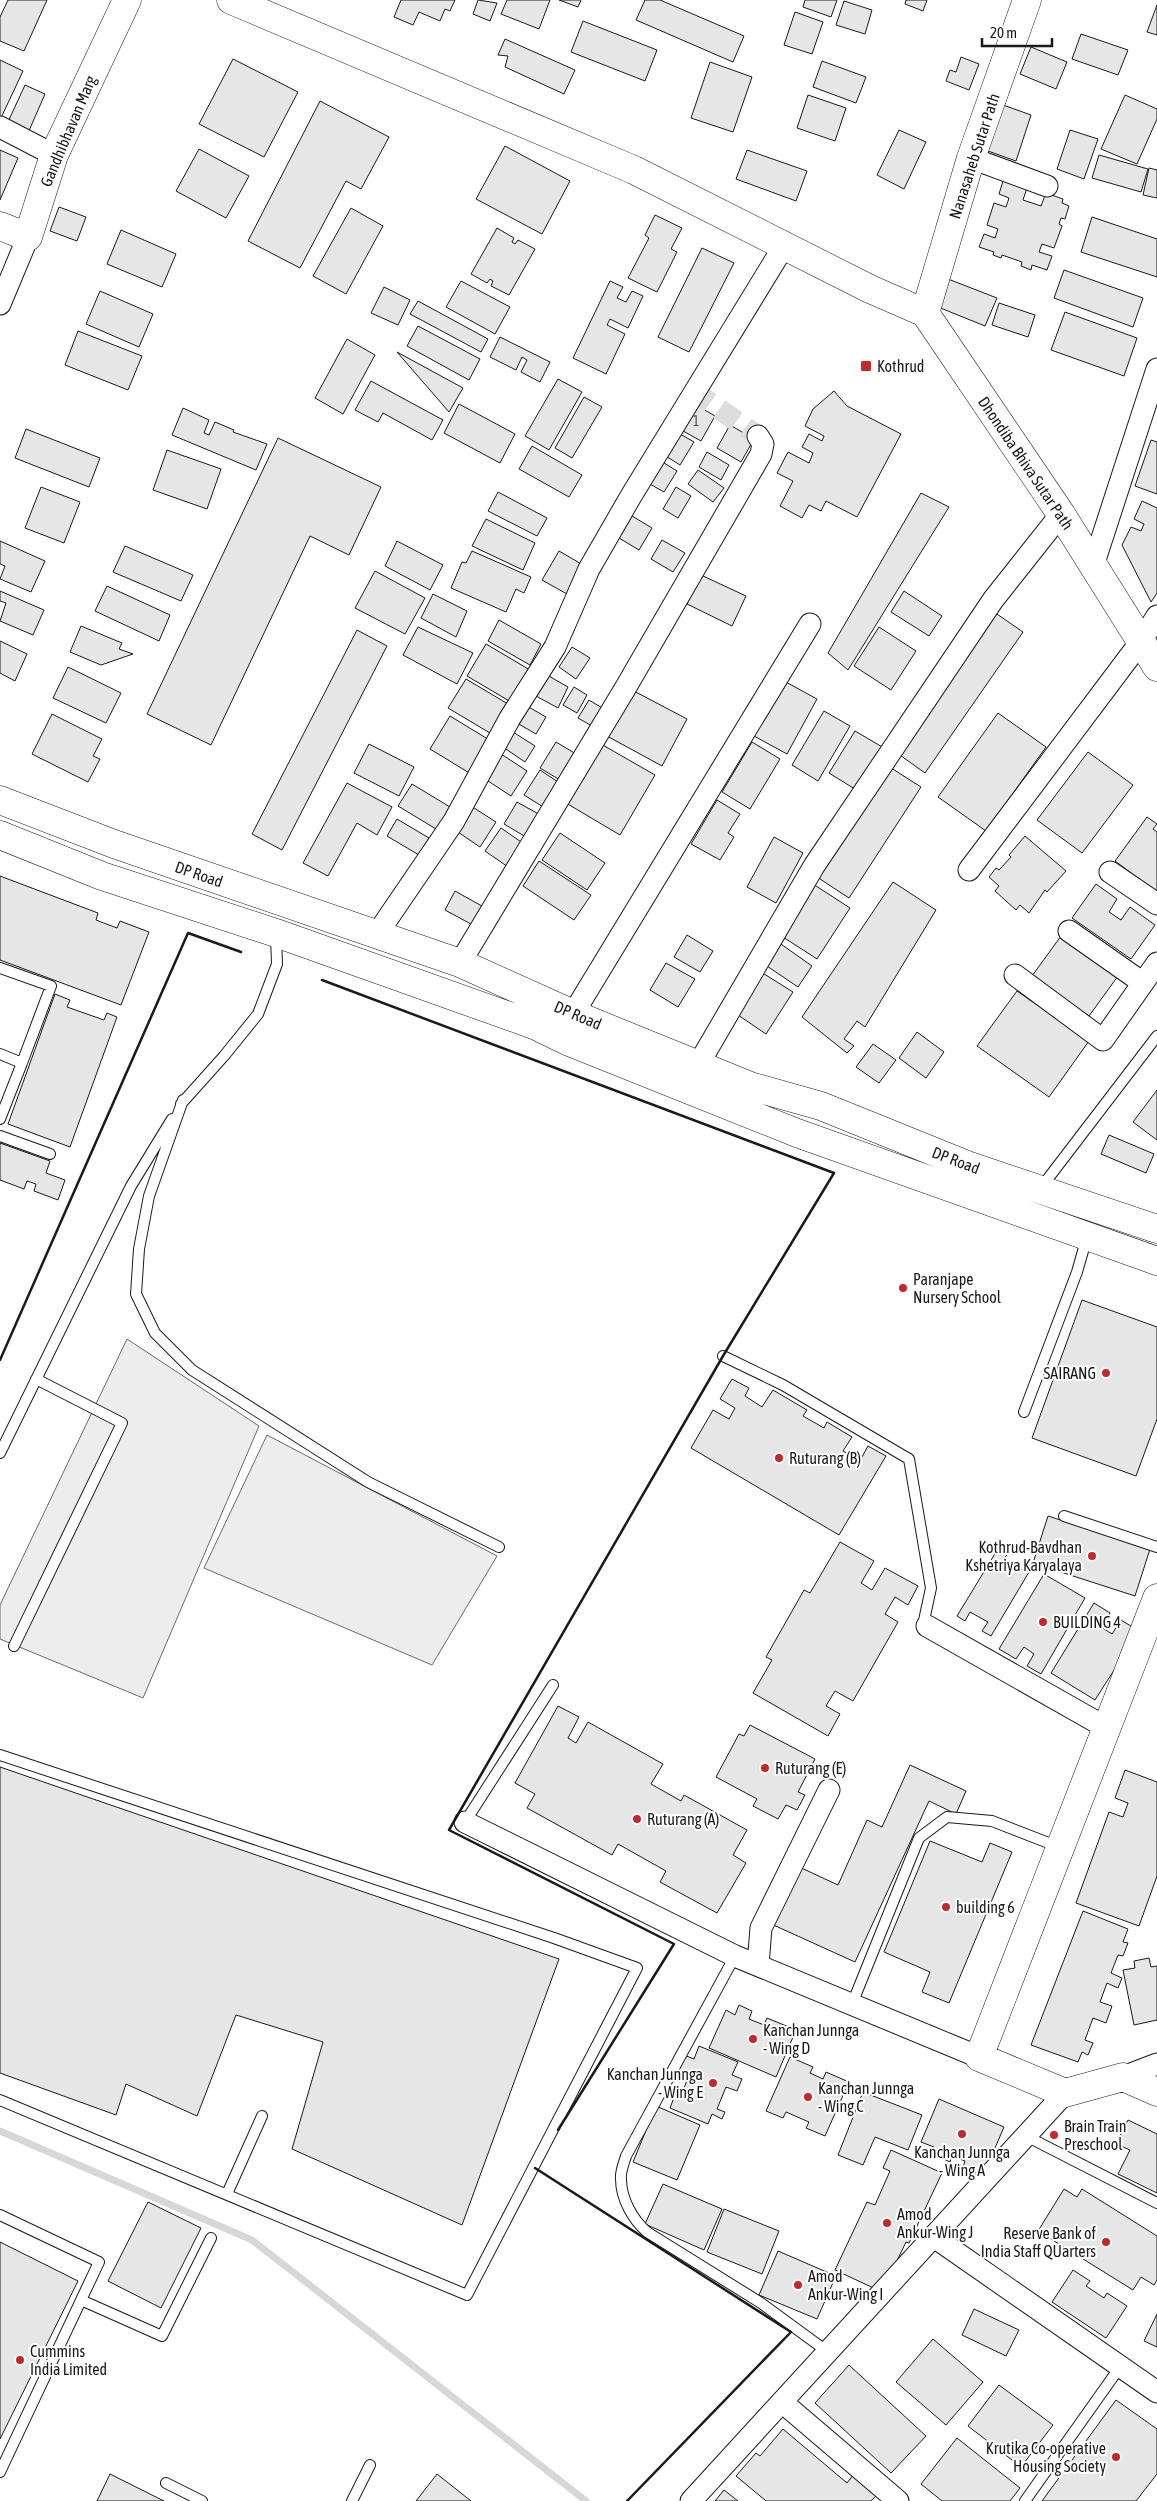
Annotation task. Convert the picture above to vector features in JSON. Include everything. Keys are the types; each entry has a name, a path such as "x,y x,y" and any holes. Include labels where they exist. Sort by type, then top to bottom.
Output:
{"street":[{"name":"Gandhibhavan Marg","path":"28,237 54,155 127,0"},
{"path":"231,0 634,170 870,289 925,313"},
{"name":"Nanasaheb Sutar Path","path":"925,313 971,158 1027,0"},
{"path":"0,127 54,155"},
{"path":"971,158 1047,186"},
{"path":"0,226 28,237 0,304"},
{"path":"377,934 454,822 510,718 554,647 589,569 626,504 784,246"},
{"name":"Dhondiba Bhiva Sutar Path","path":"925,313 1061,514 1142,640 1157,667"},
{"path":"1094,566 1157,369"},
{"path":"460,963 626,687 761,454 763,444 758,436"},
{"path":"698,1065 814,866 993,600 1061,514"},
{"path":"969,870 1142,640 1157,616"},
{"path":"573,1014 810,624"},
{"name":"DP Road","path":"0,800 114,844 460,963 573,1014 750,1086 821,1106 967,1165 1157,1229"},
{"name":"DP Road","path":"0,836 102,876 276,932 534,1025 567,1041 797,1133 1157,1260"},
{"path":"1110,872 1157,904"},
{"path":"1069,931 1142,983"},
{"path":"1015,975 1103,1040 1157,962"},
{"path":"979,2058 1157,1598"},
{"path":"927,1626 1107,1728"},
{"path":"758,1965 761,1928 829,1790"},
{"path":"465,1822 735,1956 1065,2093"},
{"path":"691,2501 1065,2093 1122,2077 1157,2064"},
{"path":"1122,2077 1157,2092"},
{"path":"934,2237 1157,2392"},
{"path":"782,2402 898,2501"}],"lane":[{"path":"0,1453 131,1186 183,1100 224,1056 258,1014 277,964 276,932"},
{"path":"0,968 52,986 0,1119"},
{"path":"1040,1189 1157,1036"},
{"path":"0,1054 22,1063"},
{"path":"183,1100 149,1196 139,1249 136,1294 155,1334 192,1370 368,1482 499,1547"},
{"path":"0,1136 50,1154"},
{"path":"1024,1412 1077,1272 1087,1236"},
{"path":"723,1356 783,1386 909,1459 931,1588 923,1624 927,1626"},
{"path":"14,1646 122,1423 36,1379"},
{"path":"1064,1516 1157,1547"},
{"path":"465,1822 553,1685"},
{"path":"0,1755 554,1938 637,1968 468,2295 426,2280 227,2194 0,2100"},
{"path":"852,2004 919,1838 947,1817 992,1821 1060,1848"},
{"path":"735,1956 626,2156 620,2178 622,2190 636,2222 647,2232 761,2302 828,2352"},
{"path":"227,2194 262,2116"},
{"path":"1026,2136 1157,2203"},
{"path":"0,2214 99,2262 0,2472"},
{"path":"81,2300 162,2336 211,2238"},
{"path":"1025,2501 1120,2367"},
{"path":"352,2501 370,2465"},
{"path":"166,2483 202,2501"}],"shaded area":[{"path":"127,1339 259,1426 143,1698 0,1639 0,1605"},
{"path":"267,1435 497,1556 432,1665 204,1568"}],"building":[{"path":"8,0 47,0 24,51 0,41 0,17"},
{"path":"401,0 455,0 450,11 445,9 440,21 419,12 413,25 394,17"},
{"path":"478,0 497,3 490,21 473,14"},
{"path":"507,0 550,0 539,29 501,14"},
{"path":"559,0 581,0 578,7"},
{"path":"645,0 660,0 744,36 733,62 636,20"},
{"path":"805,0 837,0 831,17 803,7"},
{"path":"906,0 927,0 923,11 905,4"},
{"path":"844,1 872,10 865,34 836,25"},
{"path":"1157,5 1157,35 1147,32"},
{"path":"795,12 823,22 812,54 784,45"},
{"path":"583,21 657,50 645,81 571,52"},
{"path":"1081,34 1128,50 1118,75 1072,59"},
{"path":"505,39 575,70 564,94 505,67 508,56 498,55"},
{"path":"1031,47 1067,62 1056,89 1020,74"},
{"path":"961,57 979,64 969,90 946,81 950,70 956,72"},
{"path":"233,59 298,92 264,157 199,124"},
{"path":"0,60 23,71 0,120"},
{"path":"822,61 866,77 856,103 813,87"},
{"path":"710,62 752,77 733,132 691,118"},
{"path":"25,85 45,94 28,133 7,124"},
{"path":"808,95 846,108 835,141 797,128"},
{"path":"1125,95 1157,109 1157,119 1137,164 1101,149"},
{"path":"320,101 389,137 361,189 346,181 300,268 248,241"},
{"path":"1003,105 1031,115 1016,161 988,151"},
{"path":"899,130 926,142 904,189 877,175"},
{"path":"1070,130 1098,139 1084,179 1057,169"},
{"path":"505,146 570,181 542,234 476,199"},
{"path":"199,149 249,176 226,218 176,191"},
{"path":"0,150 18,158 0,200"},
{"path":"747,150 807,171 796,201 736,179"},
{"path":"1099,155 1148,169 1141,192 1092,178"},
{"path":"1149,168 1157,170 1157,198 1143,195"},
{"path":"1003,181 1028,185 1023,200 1041,206 1046,193 1063,199 1062,203 1069,206 1065,219 1061,218 1059,224 1062,226 1054,248 1042,244 1039,252 1052,256 1047,270 1032,265 1031,270 1021,266 1022,262 1002,255 1001,258 993,255 994,252 979,247 984,234 995,238 998,229 987,225 994,203 1006,207 1009,198 999,194"},
{"path":"59,207 86,217 77,241 50,231"},
{"path":"351,208 383,226 346,294 313,276"},
{"path":"655,215 682,228 671,249 677,252 657,292 628,278 649,238 645,235"},
{"path":"1092,217 1157,239 1157,277 1081,252"},
{"path":"497,228 514,238 512,242 515,244 518,240 535,249 509,295 491,286 493,281 490,279 487,283 471,274"},
{"path":"121,230 176,254 162,287 107,264"},
{"path":"702,248 734,263 689,352 658,337"},
{"path":"1064,270 1143,298 1133,327 1054,298"},
{"path":"948,279 997,298 985,326 938,307"},
{"path":"461,281 510,307 495,334 446,307"},
{"path":"610,281 623,287 617,298 626,302 632,291 643,296 628,328 610,319 607,325 625,334 606,374 573,358"},
{"path":"384,287 410,300 398,325 371,313"},
{"path":"100,291 153,314 139,347 86,324"},
{"path":"418,301 488,339 481,352 410,314"},
{"path":"999,303 1035,315 1028,337 992,325"},
{"path":"1065,312 1137,338 1124,376 1051,350"},
{"path":"418,326 480,359 469,380 407,346"},
{"path":"78,331 142,356 128,390 65,365"},
{"path":"500,337 550,362 540,382 521,372 527,360 522,357 516,370 490,357"},
{"path":"347,339 375,355 343,414 315,398"},
{"path":"397,352 463,388 449,412"},
{"path":"558,379 582,392 549,450 525,436"},
{"path":"371,381 443,420 432,440 383,413 378,422 355,410"},
{"path":"834,391 847,406 901,434 857,517 826,501 821,511 809,505 802,518 780,506 793,481 777,473 788,452 809,463 813,453 802,447 809,434 822,441 824,436 805,426 813,409"},
{"path":"584,397 602,407 572,458 555,448"},
{"path":"691,402 715,416 701,441 676,427"},
{"path":"459,404 515,434 500,463 444,433"},
{"path":"183,408 209,420 204,433 209,435 215,422 234,430 233,432 267,444 256,470 172,435"},
{"path":"730,425 754,439 741,462 717,448"},
{"path":"26,429 100,458 89,487 15,458"},
{"path":"675,431 694,442 680,465 661,453"},
{"path":"278,438 381,487 349,555 310,536 211,745 147,714"},
{"path":"1151,440 1157,442 1157,494 1135,486"},
{"path":"532,446 582,475 569,497 519,469"},
{"path":"167,450 221,469 207,509 153,490"},
{"path":"707,452 729,465 721,480 699,467"},
{"path":"661,461 677,471 664,492 648,483"},
{"path":"698,470 724,488 713,502 688,484"},
{"path":"41,487 80,502 64,543 25,528"},
{"path":"676,487 691,496 678,518 663,509"},
{"path":"498,492 547,518 537,536 488,511"},
{"path":"921,493 949,507 848,670 828,653"},
{"path":"1142,501 1157,508 1157,593 1151,602 1122,545 1131,527 1141,531 1144,524 1134,519"},
{"path":"632,516 652,528 639,550 619,538"},
{"path":"486,519 535,543 523,570 472,546"},
{"path":"662,540 685,553 673,572 651,559"},
{"path":"0,541 45,561 31,592 0,579 5,566 0,564"},
{"path":"397,541 443,565 430,590 385,566"},
{"path":"125,546 193,575 181,601 113,572"},
{"path":"472,551 531,577 524,593 516,589 506,612 451,588 462,562 466,563"},
{"path":"559,551 583,565 567,594 542,580"},
{"path":"375,571 425,598 405,634 355,608"},
{"path":"701,575 746,596 732,626 687,604"},
{"path":"107,586 170,615 159,641 95,611"},
{"path":"0,591 44,610 33,635 0,621 6,603 0,601"},
{"path":"904,591 942,616 929,636 891,612"},
{"path":"433,594 467,611 456,637 421,618"},
{"path":"994,612 1023,632 925,773 897,753"},
{"path":"499,620 541,644 530,665 488,641"},
{"path":"81,626 122,643 119,649 133,654 101,665 70,652"},
{"path":"418,627 473,653 457,684 403,655"},
{"path":"879,627 916,651 891,690 854,666"},
{"path":"357,630 387,646 282,850 252,834"},
{"path":"0,641 27,654 15,681 0,673"},
{"path":"486,644 530,670 511,702 467,676"},
{"path":"572,647 590,658 576,679 559,667"},
{"path":"68,667 121,693 106,723 53,698"},
{"path":"547,675 568,687 558,708 536,696"},
{"path":"466,679 508,704 490,733 448,708"},
{"path":"784,681 817,699 787,754 754,736"},
{"path":"574,687 587,695 577,713 563,705"},
{"path":"632,690 687,719 662,766 607,736"},
{"path":"589,700 609,712 599,730 578,718"},
{"path":"527,706 546,717 536,734 517,723"},
{"path":"824,711 850,726 818,781 792,765"},
{"path":"998,713 1046,747 986,831 938,797"},
{"path":"52,714 102,739 93,756 100,759 88,782 32,754"},
{"path":"450,716 491,741 471,774 430,749"},
{"path":"855,731 884,748 858,791 829,773"},
{"path":"513,732 535,746 525,762 503,747"},
{"path":"556,742 581,757 565,783 540,768"},
{"path":"752,742 780,759 750,809 722,792"},
{"path":"369,744 414,767 399,796 354,773"},
{"path":"601,744 655,775 620,835 566,803"},
{"path":"1088,752 1133,785 1082,853 1037,820"},
{"path":"501,754 527,771 511,796 485,779"},
{"path":"888,766 921,787 849,898 817,877"},
{"path":"540,770 564,786 548,810 524,795"},
{"path":"347,783 392,807 377,835 357,823 328,876 303,863"},
{"path":"412,784 455,810 441,832 398,806"},
{"path":"717,800 740,814 728,833 734,837 720,860 691,844"},
{"path":"517,802 544,817 531,840 504,824"},
{"path":"471,806 496,822 480,847 455,830"},
{"path":"1147,817 1157,824 1153,829 1157,832 1157,892 1115,861"},
{"path":"397,819 429,838 419,855 387,836"},
{"path":"501,828 527,846 511,869 485,851"},
{"path":"560,833 605,863 587,890 542,860"},
{"path":"1025,836 1066,871 1047,892 1045,890 1029,913 1020,905 1016,910 995,891 999,886 989,877 996,868 999,870 1011,857 1009,855"},
{"path":"774,837 803,853 776,903 747,887"},
{"path":"539,861 591,895 574,920 523,886"},
{"path":"0,876 98,913 96,920 117,928 120,921 149,932 121,1005 0,960"},
{"path":"893,882 936,910 865,1027 857,1021 844,1039 854,1046 847,1053 802,1017"},
{"path":"813,884 850,908 817,959 780,935"},
{"path":"1096,884 1117,899 1109,912 1121,920 1130,907 1155,925 1131,959 1072,918"},
{"path":"455,891 489,910 480,929 445,910"},
{"path":"687,935 713,951 700,972 674,957"},
{"path":"1061,936 1118,976 1089,1016 1032,976"},
{"path":"778,942 812,966 798,987 764,964"},
{"path":"666,963 695,979 678,1007 650,990"},
{"path":"761,972 793,992 766,1034 735,1013"},
{"path":"1017,991 1089,1041 1049,1097 977,1046"},
{"path":"55,994 70,1000 67,1007 104,1020 107,1013 117,1017 70,1147 8,1124"},
{"path":"917,1032 944,1052 926,1078 899,1058"},
{"path":"873,1044 896,1060 879,1083 856,1067"},
{"path":"1157,1090 1157,1140 1133,1122"},
{"path":"1109,1135 1154,1154 1146,1173 1101,1154"},
{"path":"0,1143 50,1161 46,1173 65,1180 58,1200 34,1191 36,1184 27,1181 24,1189 0,1180"},
{"name":"SAIRANG","path":"1082,1300 1157,1327 1157,1419 1136,1476 1032,1438"},
{"name":"Ruturang (B)","path":"732,1379 749,1388 745,1396 762,1407 773,1390 807,1410 803,1416 824,1428 827,1422 852,1437 843,1451 850,1455 847,1460 857,1466 868,1446 886,1456 839,1535 691,1448 713,1410 729,1419 735,1408 720,1399"},
{"name":"Kothrud-Bavdhan Kshetriya Karyalaya","path":"1048,1516 1150,1549 1135,1596 1033,1563"},
{"path":"840,1542 874,1561 861,1583 872,1590 885,1568 918,1586 908,1605 895,1597 885,1614 898,1622 853,1701 835,1691 826,1706 840,1714 828,1736 753,1693 772,1660 766,1657 804,1590 810,1593"},
{"path":"999,1547 1008,1553 1004,1559 1025,1571 1029,1565 1032,1567 991,1636 982,1631 988,1622 970,1612 965,1621 957,1616"},
{"name":"BUILDING 4","path":"1044,1574 1085,1598 1041,1674 1027,1666 1034,1654 1024,1647 1016,1659 999,1649"},
{"path":"1094,1603 1110,1613 1101,1627 1112,1634 1121,1620 1139,1631 1095,1700 1051,1673"},
{"name":"Ruturang (A)","path":"558,1706 579,1717 568,1738 576,1743 588,1722 663,1764 651,1784 681,1801 684,1795 747,1830 733,1855 746,1863 717,1913 660,1882 666,1871 618,1844 612,1855 527,1808 535,1794 515,1783"},
{"name":"Ruturang (E)","path":"750,1725 815,1759 798,1792 805,1795 797,1810 786,1805 778,1819 753,1806 757,1799 716,1777 739,1734 744,1736"},
{"path":"910,1765 966,1791 956,1814 929,1801 855,1962 769,1923 795,1865 838,1885 867,1820 882,1827"},
{"path":"0,1767 559,1959 462,2225 292,2149 323,2042 236,2015 197,2116 126,2084 116,2115 0,2073"},
{"path":"1125,1770 1157,1782 1157,1876 1139,1926 1076,1903 1109,1812 1123,1817 1128,1803 1115,1798"},
{"name":"building 6","path":"930,1841 982,1862 990,1843 1012,1852 949,2003 922,1992 930,1972 884,1952"},
{"path":"1083,1911 1128,1929 1123,1942 1128,1943 1123,1956 1118,1955 1111,1973 1122,1978 1118,1988 1107,1983 1100,2002 1112,2006 1106,2023 1093,2018 1085,2040 1093,2043 1088,2055 1082,2052 1078,2062 1031,2045"},
{"path":"1149,1958 1151,1967 1157,1966 1157,2020 1134,2025 1123,1970 1135,1968 1134,1961"},
{"name":"Kanchan Junnga - Wing D","path":"739,2005 752,2011 749,2019 764,2025 767,2018 796,2030 776,2077 709,2048 726,2010 735,2015"},
{"name":"Kanchan Junnga - Wing E","path":"699,2046 738,2062 732,2075 742,2079 737,2091 726,2087 717,2109 725,2112 722,2119 712,2114 708,2124 670,2108 673,2100 666,2097 669,2088 682,2093 688,2078 677,2074 684,2055 694,2059"},
{"name":"Kanchan Junnga - Wing C","path":"790,2057 813,2067 810,2073 823,2079 826,2072 849,2082 825,2136 806,2128 809,2122 786,2112 783,2118 766,2111"},
{"path":"863,2092 922,2115 908,2150 875,2137 863,2165 838,2155"},
{"name":"Kanchan Junnga - Wing A","path":"939,2099 1004,2127 983,2176 963,2167 965,2161 952,2156 950,2162 931,2153 934,2147 921,2142"},
{"path":"656,2106 700,2125 677,2180 633,2162"},
{"path":"1128,2120 1157,2134 1157,2193 1118,2174 1130,2150 1116,2144"},
{"name":"Amod Ankur-Wing J","path":"891,2150 942,2173 909,2243 906,2242 882,2292 835,2270 867,2202 875,2205 890,2171 883,2168"},
{"path":"663,2184 722,2209 704,2250 645,2224"},
{"name":"Reserve Bank of India Staff QUarters","path":"1064,2189 1077,2197 1082,2189 1157,2236 1157,2280 1154,2285 1141,2277 1133,2290 1038,2231"},
{"path":"148,2202 201,2228 161,2308 108,2281"},
{"path":"724,2209 779,2231 762,2274 707,2252"},
{"name":"Cummins India Limited","path":"0,2242 78,2281 0,2439"},
{"name":"Amod Ankur-Wing I","path":"778,2251 836,2276 817,2319 759,2295"},
{"path":"1073,2270 1090,2281 1086,2286 1104,2298 1107,2293 1127,2306 1106,2338 1052,2302"},
{"path":"974,2309 1019,2330 1006,2356 962,2335"},
{"path":"1157,2314 1157,2347 1144,2341"},
{"path":"933,2339 983,2382 946,2425 896,2382"},
{"path":"849,2365 926,2436 891,2473 815,2403"},
{"path":"999,2385 1053,2425 1021,2467 968,2426"},
{"name":"Krutika Co-operative Housing Society","path":"1116,2400 1157,2429 1157,2474 1136,2501 1042,2501"},
{"path":"783,2429 847,2483 854,2474 878,2494 871,2501 766,2501 736,2476 756,2453 760,2456"},
{"path":"957,2438 1020,2488 1010,2501 942,2501 921,2484"},
{"path":"110,2474 164,2501 97,2501"},
{"path":"437,2474 471,2501 416,2501"},
{"path":"724,2490 738,2501 715,2501"}],"waterway":[{"path":"0,2131 252,2240 586,2501"}],"tunnel":[{"path":"693,391 758,436"}],"wall":[{"path":"0,1360 188,933 241,952"},
{"path":"322,980 834,1173 723,1356 449,1830 674,1944 558,2130"},
{"path":"535,2168 791,2332 627,2501"}],"place":[{"name":"Kothrud","path":"866,366"},
{"name":"Paranjape Nursery School","path":"903,1288"},
{"name":"SAIRANG","path":"1106,1373"},
{"name":"Ruturang (B)","path":"779,1458"},
{"name":"Kothrud-Bavdhan Kshetriya Karyalaya","path":"1092,1556"},
{"name":"BUILDING 4","path":"1043,1622"},
{"name":"Ruturang (E)","path":"765,1768"},
{"name":"Ruturang (A)","path":"637,1819"},
{"name":"building 6","path":"946,1907"},
{"name":"Kanchan Junnga - Wing D","path":"753,2039"},
{"name":"Kanchan Junnga - Wing E","path":"713,2083"},
{"name":"Kanchan Junnga - Wing C","path":"808,2097"},
{"name":"Kanchan Junnga - Wing A","path":"962,2134"},
{"name":"Brain Train Preschool","path":"1054,2135"},
{"name":"Amod Ankur-Wing J","path":"887,2223"},
{"name":"Reserve Bank of India Staff QUarters","path":"1106,2242"},
{"name":"Amod Ankur-Wing I","path":"798,2285"},
{"name":"Cummins India Limited","path":"20,2360"},
{"name":"Krutika Co-operative Housing Society","path":"1116,2457"}]}
